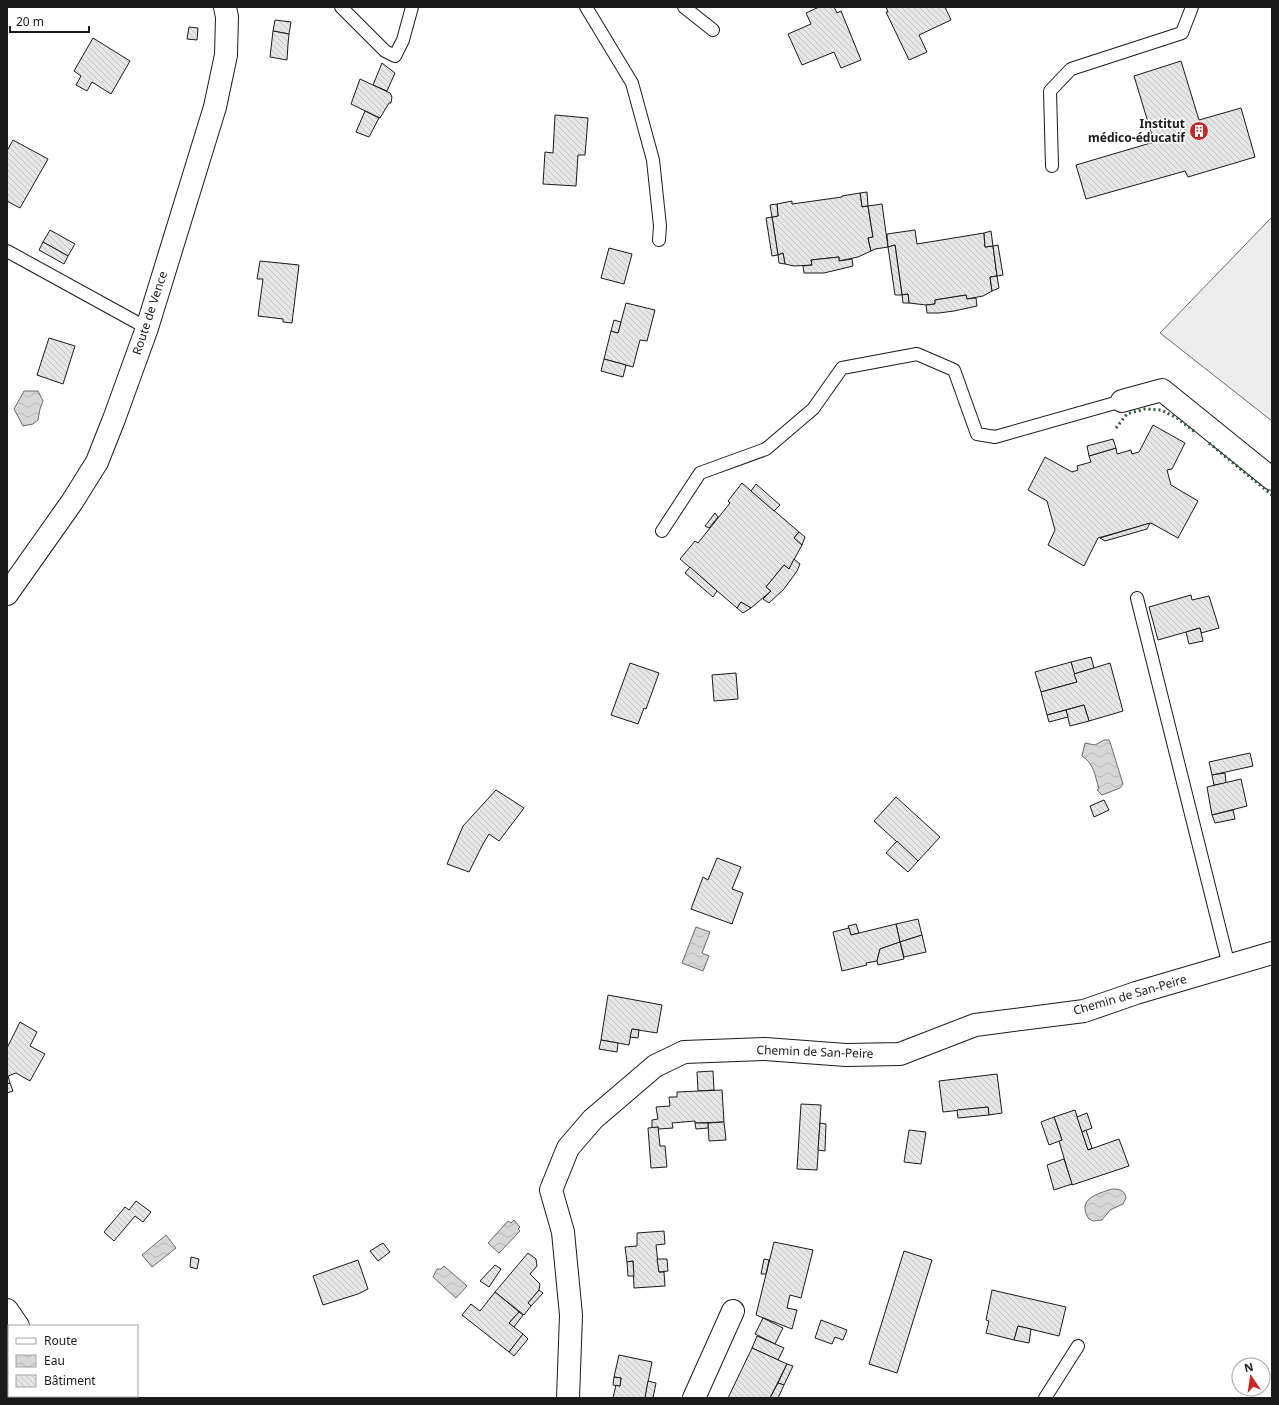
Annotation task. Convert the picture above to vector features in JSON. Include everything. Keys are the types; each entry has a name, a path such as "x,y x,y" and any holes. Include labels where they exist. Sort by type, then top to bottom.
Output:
{"street":[{"name":"Route de Vence","path":"7,594 72,502 97,462 147,328 214,107 226,55 227,17 225,7"},
{"path":"1122,401 1162,390 1272,479"},
{"name":"Chemin de San-Peire","path":"568,1398 571,1315 563,1232 551,1190 568,1148 592,1119 656,1066 684,1052 765,1049 846,1055 900,1054 974,1025 1084,1011 1136,993 1272,953"},
{"path":"7,1310 17,1325"},
{"path":"694,1398 732,1311"}],"lane":[{"path":"341,7 385,51 394,56 403,40 412,7"},
{"path":"586,7 632,83 653,160 660,226 659,240"},
{"path":"684,7 713,30"},
{"path":"1052,166 1050,91 1071,69 1182,33 1192,7"},
{"path":"7,251 147,328"},
{"path":"662,531 700,473 766,449 813,409 842,368 917,354 954,370 976,434 995,437 1122,401"},
{"path":"1137,598 1229,966"},
{"path":"1045,1398 1078,1346"}],"shaded area":[{"path":"1272,217 1272,421 1160,333"}],"water":[{"path":"24,391 38,391 43,401 38,420 33,424 23,426 14,409"},
{"path":"1104,740 1109,740 1110,742 1123,784 1120,788 1102,795 1097,790 1099,789 1092,766 1082,756 1085,743 1095,745"},
{"path":"696,927 710,932 702,953 709,956 703,971 682,963"},
{"path":"1112,1189 1119,1190 1124,1193 1126,1198 1123,1204 1110,1210 1102,1220 1093,1221 1089,1219 1085,1207 1090,1198"},
{"path":"514,1220 520,1227 518,1229 520,1231 499,1253 488,1243 508,1221 511,1223"},
{"path":"166,1235 176,1248 152,1267 142,1255"},
{"path":"444,1266 467,1286 456,1298 433,1277 437,1269 441,1269"}],"building":[{"path":"819,7 834,7 837,13 841,11 861,60 841,68 834,52 802,65 788,34 811,24 806,13"},
{"path":"886,7 945,7 951,20 919,35 927,52 909,60 886,12 888,12"},
{"path":"275,20 291,22 289,34 273,31"},
{"path":"189,27 198,28 197,40 187,39"},
{"path":"273,31 289,34 287,60 270,57"},
{"path":"93,38 130,61 111,94 92,82 87,91 76,85 81,76 74,71"},
{"name":"Institut médico-éducatif","path":"1181,61 1199,120 1241,108 1255,157 1188,177 1185,171 1086,199 1076,165 1154,142 1134,76"},
{"path":"382,63 395,73 387,91 373,85"},
{"path":"360,79 390,93 392,97 391,103 389,103 380,118 351,104"},
{"path":"365,111 379,118 369,137 356,132"},
{"path":"555,115 588,118 585,155 578,155 576,186 543,184 545,152 553,153"},
{"path":"13,140 48,159 20,208 7,201 7,151"},
{"path":"867,192 868,206 862,207 860,193"},
{"path":"860,193 862,207 868,206 873,237 868,238 871,251 858,257 839,261 839,257 811,260 812,265 794,266 785,264 783,253 778,255 772,217 778,216 777,204 792,201 792,204"},
{"path":"777,204 778,216 772,217 770,205"},
{"path":"882,204 888,247 871,251 868,238 873,237 868,206"},
{"path":"772,217 778,255 772,256 766,218"},
{"path":"50,230 75,244 68,256 43,242"},
{"path":"915,230 917,244 984,233 985,247 993,246 997,276 990,277 992,291 983,296 967,299 966,295 935,300 935,304 926,305 909,303 908,294 902,295 895,245 888,247 887,234"},
{"path":"991,231 993,246 985,247 984,233"},
{"path":"43,242 68,256 64,264 39,250"},
{"path":"895,245 902,295 895,295 888,247"},
{"path":"998,245 1003,275 997,276 993,246"},
{"path":"609,248 632,254 624,284 601,278"},
{"path":"783,253 785,264 779,263 778,255"},
{"path":"839,257 839,261 852,259 853,266 824,273 804,273 803,266 812,265 811,260"},
{"path":"260,261 299,265 292,323 283,322 283,319 258,316 263,279 257,279"},
{"path":"997,276 999,288 992,291 990,277"},
{"path":"908,294 909,303 903,303 902,295"},
{"path":"966,295 967,299 976,298 977,306 954,311 927,313 926,305 935,304 935,300"},
{"path":"626,303 655,310 647,341 640,340 633,367 604,359 611,331 618,333"},
{"path":"614,320 621,322 618,333 611,331"},
{"path":"49,338 75,346 63,384 37,375"},
{"path":"604,359 626,365 623,377 601,371"},
{"path":"1153,425 1185,443 1172,469 1167,470 1171,485 1198,501 1178,538 1151,523 1098,538 1084,566 1048,545 1055,530 1047,501 1028,490 1045,457 1072,472 1078,470 1077,466 1091,462 1089,456 1116,448 1117,454 1131,450 1132,454 1139,452"},
{"path":"1113,439 1116,448 1089,456 1087,446"},
{"path":"742,483 799,532 794,538 802,545 789,569 784,565 766,587 771,591 751,608 741,602 737,608 680,559 695,541 698,543 730,503 728,501"},
{"path":"756,484 780,505 774,511 751,491"},
{"path":"715,513 718,517 709,528 705,526"},
{"path":"1150,523 1147,529 1105,541 1100,538"},
{"path":"799,532 805,537 802,545 794,538"},
{"path":"794,559 800,564 797,571 784,589 769,603 763,599 771,591 766,587 784,565 789,569"},
{"path":"690,567 717,591 713,597 685,573"},
{"path":"1191,595 1192,600 1209,596 1219,628 1201,633 1200,628 1158,640 1149,607"},
{"path":"741,602 751,608 743,613 737,608"},
{"path":"1200,628 1203,641 1189,644 1186,632"},
{"path":"1091,657 1094,668 1074,674 1071,662"},
{"path":"1071,662 1077,682 1041,692 1035,672"},
{"path":"630,663 659,673 646,709 644,708 638,724 611,715"},
{"path":"1110,663 1123,711 1089,721 1084,705 1047,715 1041,692 1077,682 1074,674"},
{"path":"736,673 738,699 714,701 712,675"},
{"path":"1084,705 1089,721 1070,726 1066,710"},
{"path":"1066,710 1068,717 1049,722 1047,715"},
{"path":"1250,753 1253,766 1212,775 1209,762"},
{"path":"1225,773 1226,783 1214,785 1212,775"},
{"path":"1241,779 1247,806 1212,815 1207,787"},
{"path":"496,790 524,808 499,841 489,834 469,872 447,864 463,826"},
{"path":"896,797 940,837 918,861 874,821"},
{"path":"1104,800 1109,810 1094,817 1090,806"},
{"path":"1233,810 1235,819 1215,823 1212,815"},
{"path":"897,841 918,861 908,872 886,853"},
{"path":"717,858 741,867 732,889 743,893 732,924 691,909 703,877 708,880"},
{"path":"918,919 922,935 900,942 896,924"},
{"path":"856,924 859,933 851,935 848,926"},
{"path":"896,924 900,942 880,949 877,961 842,971 833,932 849,928 851,935"},
{"path":"922,935 926,952 904,957 900,942"},
{"path":"900,942 904,959 878,965 877,961 880,949"},
{"path":"608,995 662,1005 657,1033 632,1029 629,1045 601,1040"},
{"path":"20,1022 37,1032 30,1046 45,1054 30,1081 16,1073 8,1076 10,1083 7,1084 7,1048"},
{"path":"632,1029 639,1030 638,1038 630,1037"},
{"path":"601,1040 618,1043 617,1052 599,1049"},
{"path":"713,1071 714,1090 698,1091 697,1072"},
{"path":"997,1074 1002,1113 989,1115 988,1107 943,1112 939,1081"},
{"path":"10,1083 13,1091 7,1093 7,1084"},
{"path":"722,1090 724,1122 695,1123 695,1121 672,1123 673,1128 652,1128 652,1120 658,1119 656,1107 670,1106 669,1097 677,1097 677,1092"},
{"path":"801,1104 821,1105 817,1170 797,1169"},
{"path":"988,1107 989,1115 958,1118 957,1110"},
{"path":"1075,1110 1088,1150 1119,1139 1129,1166 1072,1185 1059,1141 1062,1140 1054,1117"},
{"path":"1087,1113 1092,1128 1082,1132 1077,1117"},
{"path":"1054,1117 1062,1140 1049,1145 1041,1122"},
{"path":"724,1122 726,1140 709,1141 708,1123"},
{"path":"695,1123 708,1123 708,1128 696,1129"},
{"path":"820,1123 826,1124 825,1151 818,1150"},
{"path":"658,1127 660,1146 665,1146 667,1167 651,1168 648,1128"},
{"path":"909,1130 926,1132 921,1164 904,1162"},
{"path":"1086,1130 1092,1148 1088,1150 1082,1132"},
{"path":"1064,1159 1072,1184 1054,1190 1047,1165"},
{"path":"136,1201 151,1212 143,1222 135,1216 114,1241 104,1232 125,1207 129,1210"},
{"path":"664,1231 665,1244 656,1245 659,1272 664,1272 665,1286 634,1288 633,1261 627,1262 625,1247 637,1246 637,1233"},
{"path":"774,1242 813,1250 801,1298 790,1295 787,1308 797,1310 792,1329 756,1315"},
{"path":"383,1243 390,1252 378,1261 370,1251"},
{"path":"904,1251 932,1260 897,1373 869,1364"},
{"path":"528,1253 536,1259 537,1266 530,1274 540,1284 539,1290 528,1303 531,1306 524,1315 495,1292"},
{"path":"191,1257 199,1259 197,1269 190,1267"},
{"path":"657,1259 667,1259 668,1271 659,1272"},
{"path":"764,1259 769,1260 766,1274 761,1274"},
{"path":"358,1260 368,1289 358,1294 323,1305 313,1276"},
{"path":"633,1261 634,1276 628,1276 627,1262"},
{"path":"495,1265 501,1269 489,1287 480,1281"},
{"path":"539,1290 543,1293 531,1306 528,1303"},
{"path":"992,1290 1066,1307 1059,1336 1018,1326 1014,1340 986,1333 989,1321 986,1320"},
{"path":"495,1292 519,1312 509,1323 523,1334 509,1352 462,1315 471,1304 480,1311"},
{"path":"519,1312 523,1315 514,1327 509,1323"},
{"path":"763,1318 783,1328 775,1344 755,1334"},
{"path":"821,1320 847,1330 843,1340 835,1337 832,1344 815,1338"},
{"path":"1018,1326 1031,1329 1029,1343 1014,1340"},
{"path":"523,1334 528,1339 514,1356 509,1352"},
{"path":"757,1336 784,1348 778,1360 752,1348"},
{"path":"752,1348 787,1364 770,1398 728,1398"},
{"path":"619,1355 652,1362 645,1398 613,1398 616,1385 620,1386 621,1378 614,1377"},
{"path":"787,1364 793,1366 784,1385 778,1383"},
{"path":"614,1377 621,1378 620,1386 613,1385"},
{"path":"648,1381 656,1383 653,1398 645,1398"},
{"path":"778,1383 784,1385 778,1398 770,1398"}],"hedge":[{"path":"1116,428 1127,414 1145,409 1161,410 1177,418 1195,432"},
{"path":"1209,443 1272,495"}],"place":[{"name":"Institut médico-éducatif","path":"1199,131"}]}
